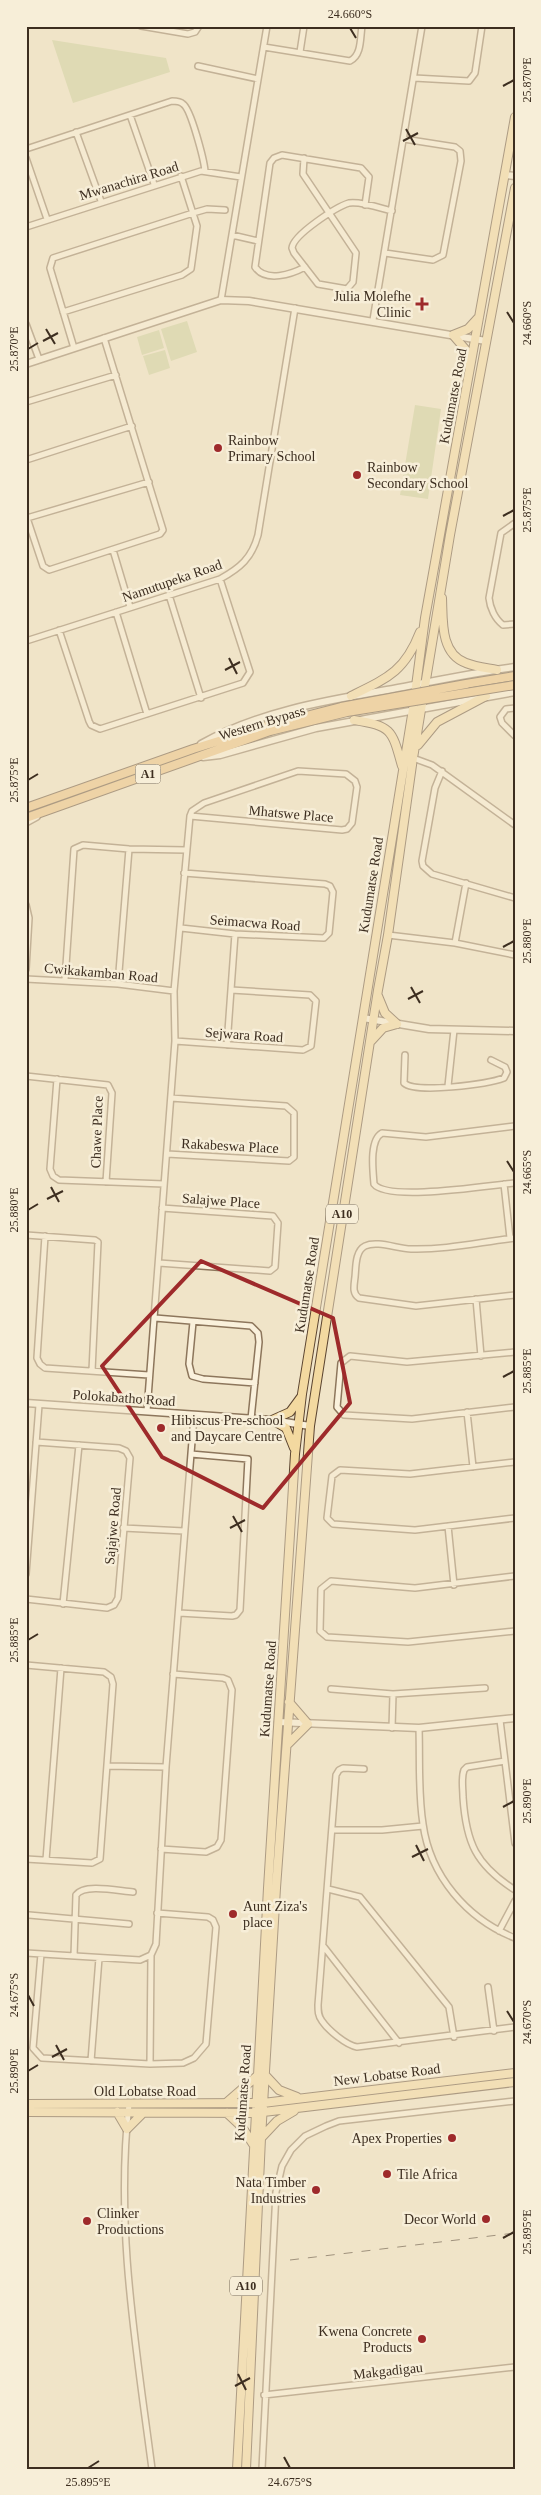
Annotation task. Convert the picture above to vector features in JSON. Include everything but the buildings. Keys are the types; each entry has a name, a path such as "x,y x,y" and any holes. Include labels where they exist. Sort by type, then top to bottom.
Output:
{"highway":[{"name":"Western Bypass","path":"26,808 193,749 341,707 515,676"},
{"name":"Western Bypass","path":"26,818 269,728 348,712 515,685"}],"main road":[{"name":"Kudumatse Road","path":"246,2469 261,2138 257,2076 295,1454 302,1394 413,709 425,618 470,378 515,117"},
{"name":"Kudumatse Road","path":"259,2103 265,2074 276,1888 310,1426 369,1044 388,935 413,758 423,708 442,584 515,188"},
{"path":"470,378 466,350 452,335 468,329 481,314"},
{"path":"442,584 444,635 455,656 465,663 497,670"},
{"path":"352,696 388,678 401,667 411,653 425,618"},
{"path":"415,750 428,731 437,722 486,696"},
{"path":"354,720 379,724 390,732 402,768"},
{"path":"369,1044 383,1028 398,1024 381,1006 378,990"},
{"path":"272,1420 290,1412 302,1394"},
{"path":"272,1420 281,1424 290,1434 295,1454"},
{"path":"287,1744 308,1724 289,1702"},
{"name":"New Lobatse Road","path":"259,2103 515,2073"},
{"path":"265,2074 279,2090 303,2098"},
{"path":"226,2103 257,2076"},
{"path":"26,2112 117,2112 129,2108 143,2112 259,2112 298,2109 515,2082"},
{"name":"Old Lobatse Road","path":"26,2104 129,2108 259,2103"},
{"path":"261,2138 277,2121 298,2109"},
{"path":"117,2112 127,2129 143,2112"},
{"name":"Kudumatse Road","path":"237,2469 253,2144 259,2112"},
{"path":"227,2113 242,2127 253,2144"}],"street":[{"path":"141,26 188,34 195,32 199,26"},
{"path":"221,300 267,26"},
{"path":"300,52 304,26"},
{"path":"264,47 350,61 358,52 362,26"},
{"path":"373,320 422,26"},
{"path":"414,78 469,81 475,73 482,26"},
{"path":"198,66 258,79"},
{"path":"26,149 172,101 184,104 202,153 205,171"},
{"path":"130,115 154,184"},
{"path":"76,132 101,201"},
{"path":"384,253 432,260 443,255 458,179 461,154 456,147 404,139"},
{"path":"305,267 286,276 257,271 255,262 258,241 270,163 274,158 282,155 365,170 369,177 365,205"},
{"path":"26,158 47,218"},
{"path":"304,158 303,174 329,215 356,253 353,282 344,289 322,286 314,281 294,253 292,242 299,235 329,215 351,203 392,211"},
{"name":"Mwanachira Road","path":"26,227 47,218 181,176 205,171 241,178"},
{"path":"505,175 515,176"},
{"path":"63,312 187,272 192,265 197,231 181,176"},
{"path":"74,348 50,268 53,258 207,209 225,210"},
{"path":"232,235 258,241"},
{"path":"26,364 221,300 250,301 373,320 486,341"},
{"name":"Namutupeka Road","path":"26,641 220,579 242,566 252,553 258,535 295,308"},
{"path":"26,324 38,359"},
{"path":"104,338 163,526 162,532 53,570 46,569 43,566 27,517 149,482"},
{"path":"26,402 116,375"},
{"path":"26,460 132,426"},
{"path":"515,523 501,533 489,598 490,605 503,625 515,624"},
{"path":"113,550 130,607"},
{"path":"59,630 91,725 100,729 201,698 243,683 250,672 220,579"},
{"path":"169,595 201,698"},
{"path":"116,612 147,714"},
{"path":"193,749 221,733 267,716 352,696 515,667"},
{"path":"452,678 444,684 443,691 445,698 453,702"},
{"path":"376,692 391,696 393,702 392,710 382,716"},
{"path":"195,757 220,755 316,728 354,720 515,692"},
{"path":"515,708 506,709 500,717 502,723 515,736"},
{"path":"413,758 427,762 442,771 515,826"},
{"path":"442,771 435,788 423,866 432,874 515,898"},
{"name":"Mhatswe Place","path":"289,772 346,774 355,781 352,823 347,829 191,814 204,803 289,772"},
{"path":"26,823 48,811"},
{"path":"147,1411 175,1041 174,991 186,850 191,814"},
{"path":"65,980 73,851 83,845 129,849 186,850"},
{"path":"118,984 129,849"},
{"name":"Seimacwa Road","path":"180,928 235,934 320,938 328,936 333,892 330,886 184,873"},
{"path":"455,943 466,883"},
{"path":"26,905 28,931 26,969"},
{"path":"227,1045 235,934"},
{"path":"388,935 455,943 515,955"},
{"name":"Cwikakamban Road","path":"26,978 118,984 174,991"},
{"name":"Sejwara Road","path":"175,1041 302,1050 311,1046 316,1001 310,995 230,990"},
{"path":"363,1018 454,1030 515,1031"},
{"path":"448,1086 454,1030"},
{"path":"405,1055 404,1083 408,1087 428,1089 504,1078 505,1067 491,1060"},
{"path":"26,1076 57,1079 50,1169 54,1176 59,1180 106,1182"},
{"name":"Chawe Place","path":"57,1079 104,1083 110,1088 112,1093 106,1182 164,1184"},
{"name":"Rakabeswa Place","path":"167,1154 289,1161 292,1159 294,1113 291,1108 286,1106 171,1098"},
{"path":"515,1126 426,1137 379,1134 372,1158 374,1184 377,1188 411,1193 515,1183"},
{"path":"504,1184 512,1238 449,1247 410,1249 372,1244 364,1246 359,1252 354,1289 355,1295 359,1298 416,1306 515,1295"},
{"name":"Salajwe Place","path":"159,1264 270,1271 273,1269 278,1223 273,1216 162,1208"},
{"path":"26,1235 95,1240 99,1246 92,1371"},
{"path":"44,1236 36,1358 40,1364 46,1368 149,1375"},
{"path":"476,1299 481,1356"},
{"path":"155,1318 251,1326 258,1333 260,1342 251,1419"},
{"path":"193,1322 188,1364 192,1376 203,1379 255,1382"},
{"path":"515,1352 407,1362 350,1356 342,1363 337,1407 344,1415 412,1419 515,1406"},
{"name":"Polokabatho Road","path":"26,1404 272,1420 310,1426"},
{"path":"26,1574 39,1404"},
{"path":"467,1412 473,1467"},
{"path":"150,2064 151,1955 156,1944 166,1767 194,1416"},
{"name":"Sajajwe Road","path":"26,1600 107,1608 114,1605 118,1598 130,1458 126,1451 119,1448 36,1442"},
{"path":"63,1604 79,1445"},
{"path":"179,1613 232,1616 236,1615 240,1610 248,1460 191,1454"},
{"path":"515,1462 410,1474 340,1470 332,1476 327,1518 333,1524 415,1530 515,1518"},
{"path":"448,1526 454,1585"},
{"path":"123,1528 184,1530"},
{"path":"515,1576 454,1585 416,1588 327,1583 321,1589 320,1631 327,1637 408,1642 515,1631"},
{"path":"26,1665 104,1672 111,1677 113,1684 100,1859 92,1863 26,1859"},
{"path":"46,1860 61,1668"},
{"path":"161,1849 206,1852 217,1847 221,1840 232,1690 228,1680 223,1678 173,1674"},
{"path":"331,1689 393,1694 485,1688"},
{"path":"392,1728 393,1694"},
{"path":"278,1722 288,1724 419,1728 515,1718"},
{"path":"500,1720 515,1843"},
{"path":"419,1728 423,1826 439,1871 453,1893 479,1919 515,1938"},
{"path":"505,1761 464,1770 464,1816 472,1843 485,1868 515,1890"},
{"path":"107,1766 166,1767"},
{"path":"364,1769 343,1768 336,1775 334,1830 318,2005 318,2014 322,2022 353,2047 454,2037 515,2028"},
{"path":"334,1830 382,1830 423,1826"},
{"path":"328,1889 360,1896 449,2007 454,2037"},
{"path":"74,1956 76,1895 82,1890 133,1892"},
{"path":"499,1931 515,1901"},
{"path":"41,1954 33,2048 42,2058 150,2064 188,2062 202,2051 206,2044 216,1927 213,1920 208,1917 157,1913"},
{"path":"29,1915 129,1924"},
{"path":"324,1947 399,2043"},
{"path":"26,1953 130,1960 145,1958 151,1955"},
{"path":"91,2061 99,1958"},
{"path":"488,1987 494,2031"},
{"path":"262,2469 264,2396 276,2192 282,2166 291,2150 305,2136 339,2121 515,2101"},
{"path":"129,2108 123,2200 124,2242 152,2469"},
{"name":"Makgadigau","path":"264,2396 515,2367"}],"highlighted area":[{"path":"201,1261 333,1318 350,1403 263,1508 162,1457 102,1366"}],"green space":[{"path":"52,40 166,58 170,72 73,103"},
{"path":"187,321 197,352 171,361 161,329"},
{"path":"159,330 164,348 142,355 137,337"},
{"path":"165,350 170,368 149,375 143,356"},
{"path":"415,405 441,409 428,499 400,495"}],"railway":[{"path":"290,2260 515,2233"}],"place":[{"name":"Julia Molefhe Clinic","path":"422,304"},
{"name":"Rainbow Primary School","path":"218,448"},
{"name":"Rainbow Secondary School","path":"357,475"},
{"name":"Hibiscus Pre-school and Daycare Centre","path":"161,1428"},
{"name":"Aunt Ziza's place","path":"233,1914"},
{"name":"Apex Properties","path":"452,2138"},
{"name":"Tile Africa","path":"387,2174"},
{"name":"Nata Timber Industries","path":"316,2190"},
{"name":"Decor World","path":"486,2219"},
{"name":"Clinker Productions","path":"87,2221"},
{"name":"Kwena Concrete Products","path":"422,2339"}]}
